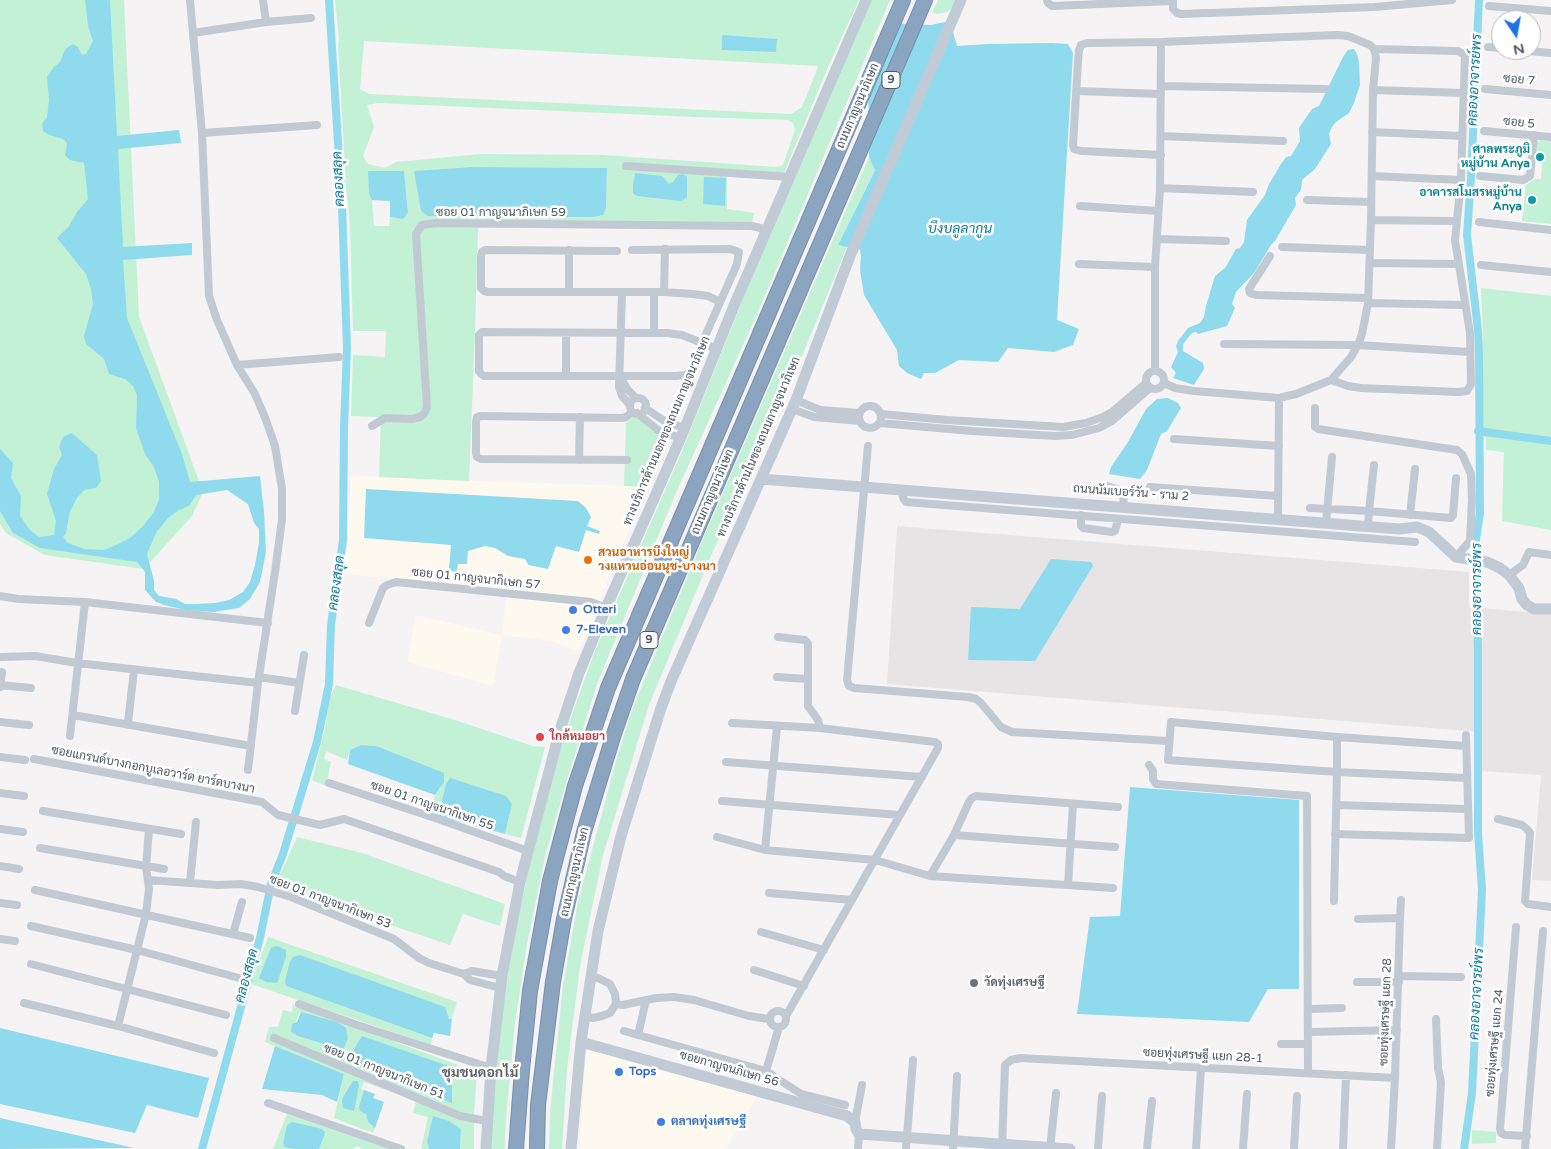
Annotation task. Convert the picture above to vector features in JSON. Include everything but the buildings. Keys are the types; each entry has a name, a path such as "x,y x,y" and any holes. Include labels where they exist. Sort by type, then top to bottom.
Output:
{"highway":[{"name":"ถนนกาญจนาภิเษก","path":"516,1149 530,991 550,881 575,786 608,688 904,0"},
{"name":"ถนนกาญจนาภิเษก","path":"537,1149 538,1105 553,982 564,919 584,832 612,737 633,679 925,1"}],"main road":[{"name":"ทางบริการด้านนอกของถนนกาญจนาภิเษก","path":"486,1149 491,1068 501,982 520,882 560,730 606,608 866,0"},
{"name":"ทางบริการด้านในของถนนกาญจนาภิเษก","path":"571,1149 584,1016 598,931 621,836 661,708 672,679 794,404 850,256 960,2"},
{"name":"ถนนนัมเบอร์วัน - ราม 2","path":"761,479 991,496 1077,511 1124,506 1368,526 1398,534 1417,528 1429,532 1456,557 1487,562 1509,575"},
{"path":"1509,575 1519,588 1522,598 1527,605 1534,609 1551,609"},
{"name":"ซอยกาญจนภิเษก 56","path":"581,1042 847,1116 855,1122"},
{"path":"855,1122 859,1134 906,1144 1070,1149"}],"street":[{"path":"190,0 202,133 209,296 217,320 266,420 275,446 282,489 282,519 248,770"},
{"path":"263,0 266,22"},
{"path":"1047,0 1052,6 1173,0 1173,9 1182,14 1375,7 1452,0"},
{"path":"1284,0 1284,9"},
{"path":"1489,6 1551,11"},
{"path":"193,33 266,22 311,18"},
{"path":"1160,155 1081,151 1074,149 1076,91 1081,45 1087,43 1337,35 1360,40 1374,49 1464,53 1461,180 1455,240 1470,333 1471,384 1465,392 1361,388 1331,380"},
{"path":"1155,371 1155,266 1160,188 1161,42"},
{"path":"1164,383 1175,388 1194,391 1279,398 1296,394 1331,380 1351,357 1362,334 1368,301 1373,90 1376,58 1374,49"},
{"path":"1076,91 1326,89"},
{"name":"ซอย 7","path":"1486,89 1551,95"},
{"path":"1373,90 1464,93"},
{"path":"202,133 317,125"},
{"name":"ซอย 5","path":"1484,131 1551,137"},
{"path":"1372,132 1462,136"},
{"path":"1480,176 1523,180 1530,176 1534,135"},
{"path":"1161,136 1283,141"},
{"path":"626,166 790,178"},
{"path":"1372,176 1461,180"},
{"path":"1160,188 1253,192"},
{"path":"1307,200 1371,202"},
{"path":"1080,206 1158,211"},
{"path":"1371,220 1456,221"},
{"path":"1479,222 1551,230"},
{"name":"ซอย 01 กาญจนาภิเษก 59","path":"372,426 385,418 420,417 424,414 427,407 416,234 422,225 752,226 768,230"},
{"path":"1157,239 1226,241"},
{"path":"1282,247 1370,250"},
{"path":"617,251 489,249 482,252 481,256 481,288 484,291 664,292 702,295 720,302"},
{"path":"664,292 665,249"},
{"path":"632,250 730,249 739,252 737,264 702,343 690,372 686,375 484,376 479,370 479,335 482,332 654,333 682,335 702,343 717,349"},
{"path":"569,250 569,292"},
{"path":"1270,256 1249,289 1250,294 1466,305"},
{"path":"1370,263 1460,264"},
{"path":"1079,264 1155,266"},
{"path":"1482,265 1551,272"},
{"path":"622,292 619,387 622,396 633,410 658,430 682,433"},
{"path":"654,292 654,333"},
{"path":"566,333 566,376"},
{"path":"1224,344 1358,345 1470,352"},
{"path":"238,364 339,357"},
{"path":"1148,386 1146,376 1155,371 1162,374 1164,383"},
{"path":"620,376 627,389 636,398 644,400 645,408 682,433"},
{"path":"1148,386 1156,389 1164,383"},
{"path":"881,414 1063,427 1086,423 1112,412 1148,386"},
{"path":"880,423 881,414 877,408 871,406 864,408 860,417 863,426 869,428 875,427 880,423 972,431 1054,436 1072,435 1094,430 1112,421 1148,386"},
{"path":"633,410 632,400 636,398"},
{"path":"1278,519 1279,398"},
{"path":"794,404 860,417"},
{"path":"633,410 642,412 645,408"},
{"path":"1314,408 1315,427 1318,429 1457,450 1462,454 1472,474 1470,541 1456,557"},
{"path":"627,460 477,458 476,422 480,416 626,417 633,410"},
{"path":"579,460 580,417"},
{"path":"1174,440 1278,446"},
{"path":"868,446 866,486 847,680 849,686 976,699 1001,727 1012,732 1169,741"},
{"path":"1326,523 1332,457"},
{"path":"1368,526 1374,464"},
{"path":"1410,515 1415,469"},
{"path":"1310,508 1450,518 1453,515 1456,478"},
{"path":"1103,485 1117,489 1122,493 1124,506"},
{"path":"1150,486 1278,496"},
{"path":"901,489 906,502 990,509 1077,511 1118,519 1307,533 1398,534 1415,542"},
{"path":"990,509 991,496"},
{"path":"1077,511 1082,528 1112,532 1116,531 1118,519"},
{"path":"1214,514 1214,526"},
{"path":"1307,533 1308,521"},
{"path":"1509,575 1523,565 1529,552 1551,554"},
{"name":"ซอย 01 กาญจนากิเษก 57","path":"369,623 383,588 387,584 396,582 591,602 606,608"},
{"path":"0,596 18,599 85,602 268,622"},
{"path":"70,736 85,602"},
{"path":"778,637 807,642 809,645 808,706 818,720 820,728"},
{"path":"295,711 304,654"},
{"path":"0,658 35,656 134,670 299,682"},
{"path":"128,723 134,670"},
{"path":"2,672 0,686 31,688"},
{"path":"778,677 807,680"},
{"path":"73,715 128,723 251,746"},
{"path":"0,722 29,725"},
{"path":"1466,746 1171,722 1168,760 1337,772 1467,778"},
{"path":"732,723 820,728 935,742 938,744 938,748 922,777 786,1016 784,1024 779,1027 766,1071"},
{"path":"765,850 776,727"},
{"path":"1335,834 1469,838 1466,735"},
{"path":"1334,901 1337,736"},
{"path":"0,756 26,760"},
{"name":"ซอยแกรนด์บางกอกบูเลอวาร์ด ยาร์ดบางนา","path":"34,759 262,802 278,815 320,825 344,819 499,872 520,882"},
{"path":"726,762 922,777"},
{"path":"1149,765 1156,784 1307,796 1308,1073"},
{"name":"ซอย 01 กาญจนากิเษก 55","path":"329,783 438,819 528,852"},
{"path":"0,793 24,796"},
{"path":"930,876 954,835 969,802 976,796 1118,807"},
{"path":"722,801 900,815"},
{"path":"1068,885 1073,804"},
{"path":"1336,805 1468,809"},
{"path":"43,811 181,834"},
{"path":"1498,819 1527,828 1530,834 1525,901 1528,904 1551,907"},
{"path":"190,882 196,822"},
{"path":"0,829 23,832"},
{"path":"118,1026 146,914 149,889 146,867 149,829"},
{"path":"954,835 1115,847"},
{"path":"717,837 765,850 875,860 930,876 1113,888"},
{"path":"40,848 164,869"},
{"path":"0,866 19,869"},
{"name":"ซอย 01 กาญจนากิเษก 53","path":"148,880 218,885 241,884 258,887 291,897 394,939 428,963 464,974 470,980 501,982"},
{"path":"35,890 250,938"},
{"path":"769,893 852,900"},
{"name":"ซอยทุ่งเศรษฐี แยก 28","path":"1391,1149 1402,900"},
{"path":"0,902 17,905"},
{"path":"233,934 242,902"},
{"path":"1358,919 1400,918"},
{"path":"31,926 137,950 239,978"},
{"name":"ซอยทุ่งเศรษฐี แยก 24","path":"1516,927 1500,1129 1501,1134 1527,1136"},
{"path":"1525,1149 1543,931"},
{"path":"761,932 824,950"},
{"path":"0,938 15,941"},
{"path":"31,964 226,1015"},
{"path":"754,970 804,986"},
{"path":"584,1016 593,1018 610,1013 616,1004 615,994 610,984 598,978 590,977"},
{"path":"1357,982 1461,977"},
{"path":"616,1004 623,1006 656,998 674,997 694,1000 749,1016 769,1019"},
{"path":"638,1035 646,1000"},
{"path":"24,1003 118,1026 214,1053"},
{"path":"298,1004 491,1068"},
{"path":"1309,1009 1342,1008"},
{"path":"779,1027 771,1025 769,1019 772,1013 778,1010 786,1016"},
{"path":"1436,1019 1438,1068 1442,1082 1437,1149"},
{"path":"1308,1032 1397,1030"},
{"path":"624,1031 766,1071 801,1094 845,1105"},
{"name":"ซอย 01 กาญจนากิเษก 51","path":"274,1038 460,1116 487,1121"},
{"path":"1281,1044 1308,1044"},
{"name":"ซอยทุ่งเศรษฐี แยก 28-1","path":"1002,1147 1005,1065 1010,1060 1020,1058 1395,1078"},
{"path":"906,1144 912,1060"},
{"path":"1196,1149 1201,1068"},
{"path":"1343,1149 1346,1075"},
{"path":"954,1145 957,1076"},
{"path":"855,1122 862,1085"},
{"path":"1050,1148 1056,1093"},
{"path":"1243,1149 1247,1094"},
{"path":"1098,1149 1102,1096"},
{"path":"1294,1149 1297,1096"},
{"path":"1147,1149 1152,1101"},
{"path":"268,1103 401,1149"},
{"path":"858,1149 859,1134"}],"shaded area":[{"path":"351,476 647,487 600,599 345,574"},
{"path":"897,526 1469,572 1469,607 1551,614 1551,881 1532,880 1541,775 1481,771 1481,732 887,684"},
{"path":"506,597 597,609 578,652 551,641 502,635"},
{"path":"416,615 502,635 493,686 407,662"},
{"name":"ตลาดทุ่งเศรษฐี","path":"586,1049 758,1095 726,1149 579,1149"}],"green space":[{"path":"0,0 124,0 139,317 203,492 192,516 144,569 45,555 6,533 0,524"},
{"path":"335,0 859,0 828,67 781,180 727,176 727,209 754,213 752,222 749,224 478,228 469,481 379,477 381,417 351,416 353,355 385,357 386,331 353,331 350,225 346,185 339,39","holes":["364,41 818,66 802,107 791,114 369,94 360,89","378,103 788,120 793,123 795,130 783,165 777,167 603,155 481,154 396,162 385,168 368,164 363,156 374,127 367,105","471,167 607,168 606,209 414,171","404,171 408,213 403,218 390,217 389,226 374,226 372,200 369,194 397,172"]},
{"path":"871,0 890,0 758,312 675,495 597,684 545,857 527,944 515,1023 505,1149 491,1149 491,1120 502,1011 514,939 536,833 564,737 594,653 680,456 757,264"},
{"path":"938,0 957,0 955,5 947,12 936,14 932,12"},
{"path":"1540,140 1551,141 1551,224 1522,221 1526,185 1534,179 1541,179 1542,161 1536,160 1537,142"},
{"path":"869,157 875,169 838,245 847,247 778,414 713,551 649,705 603,855 580,966 567,1069 562,1149 549,1149 550,1111 563,985 578,902 618,754 633,707 703,539"},
{"path":"1481,288 1551,296 1551,530 1502,521 1504,452 1486,450 1486,437 1482,436 1480,428 1483,332"},
{"path":"633,417 638,418 653,431 667,438 647,487 624,486 626,423"},
{"path":"336,685 458,721 533,746 545,747 521,838 505,834 512,804 446,784 438,816 429,813 435,795 444,782 361,745 350,750 347,760 326,751 324,759 331,762 326,786 312,780 325,728 329,699"},
{"path":"297,837 362,853 505,904 500,926 463,914 450,945 275,886"},
{"path":"268,937 457,1002 452,1018 286,986 432,1038 431,1045 251,984"},
{"path":"293,1004 477,1072 474,1149 460,1149 461,1129 434,1116 427,1142 429,1149 421,1149 428,1117 413,1113 416,1101 364,1082 361,1089 364,1090 359,1106 366,1114 368,1122 375,1128 373,1133 334,1118 344,1074 265,1042 269,1027 278,1027 283,1010 292,1012","holes":["300,1012 343,1050 291,1032","352,1059 452,1077 452,1102 426,1094 356,1066"]},
{"path":"287,1114 389,1149 363,1149 357,1146 353,1149 273,1149"},
{"path":"1472,1130 1496,1132 1496,1143 1472,1144"}],"water":[{"path":"85,0 110,0 117,136 179,130 181,143 118,149 123,247 192,243 192,255 123,260 127,318 182,454 190,482 260,476 266,552 260,582 250,599 239,608 213,612 186,610 156,602 145,590 145,572 137,562 40,548 13,533 0,511 0,449 13,463 11,478 21,496 20,516 30,530 39,537 54,535 56,521 47,494 54,469 62,455 59,447 63,437 72,433 97,455 101,481 96,488 84,490 70,511 66,533 63,537 68,543 84,549 104,550 118,544 130,538 143,526 154,512 159,499 159,482 154,467 145,454 136,428 137,395 133,386 125,379 109,374 104,359 86,344 84,336 93,304 91,289 86,274 57,238 69,226 77,212 88,199 84,163 70,160 65,155 67,143 63,139 43,131 42,124 47,117 49,100 47,77 60,62 65,50 69,46 73,44 78,47 82,55 86,54 93,41 88,26","holes":["227,490 248,504 254,523 259,529 259,543 250,582 243,592 229,600 197,604 185,604 176,599 159,596 154,590 154,581 147,554 156,533 168,518 189,506 196,495"]},
{"name":"บึงบลูลากูน","path":"950,21 957,46 1052,43 1068,44 1073,53 1057,320 1079,329 1073,345 1054,352 1008,348 998,362 959,360 935,373 924,373 921,379 907,373 899,366 897,350 864,295 860,270 860,250 838,245 875,170 869,157 868,63 887,23 931,25"},
{"path":"722,35 777,39 776,52 722,50"},
{"path":"1354,49 1359,62 1360,85 1349,113 1332,127 1329,134 1331,144 1315,169 1302,180 1301,190 1295,198 1296,205 1254,273 1236,292 1232,304 1235,308 1227,326 1198,334 1196,332 1192,333 1183,344 1183,351 1203,363 1204,369 1194,385 1173,378 1176,373 1171,367 1178,352 1176,346 1178,341 1188,328 1200,323 1204,317 1215,276 1225,268 1236,249 1240,248 1244,242 1247,220 1265,195 1281,164 1286,157 1291,156 1300,141 1299,128 1312,109 1319,106 1343,57 1348,50"},
{"path":"471,167 607,168 606,209 603,215 593,217 428,216 421,211 414,171"},
{"path":"368,171 404,171 408,213 403,219 390,217 390,201 372,200 369,194"},
{"path":"635,173 662,176 669,184 678,175 683,174 687,177 687,198 681,201 637,196 633,193"},
{"path":"704,177 726,178 725,206 703,204"},
{"path":"1168,398 1178,403 1181,408 1167,431 1161,434 1147,470 1140,479 1109,474 1111,467 1128,442 1146,409 1157,399"},
{"path":"366,489 578,501 586,508 591,517 587,526 600,531 599,534 586,530 579,552 556,546 548,569 528,565 525,559 508,556 495,548 485,546 468,551 467,564 458,564 457,571 453,572 449,568 451,545 364,538"},
{"path":"1051,559 1091,562 1093,566 1035,661 968,660 971,607 1020,609"},
{"path":"361,745 376,746 444,773 444,782 435,795 348,764 350,750"},
{"path":"450,778 506,796 512,804 505,834 438,816 446,784"},
{"path":"1130,787 1299,800 1299,989 1268,989 1249,1022 1077,1014 1090,917 1120,916"},
{"path":"277,946 286,950 286,957 277,983 266,982 259,978 271,948"},
{"path":"300,955 445,1007 449,1019 452,1018 450,1036 434,1033 432,1038 286,986 285,981 290,961 293,957"},
{"path":"301,1012 337,1022 346,1028 348,1038 343,1050 291,1032 292,1024 297,1022"},
{"path":"0,1028 209,1078 198,1118 147,1105 135,1133 0,1104"},
{"path":"362,1036 457,1069 458,1077 452,1078 452,1103 356,1066 352,1059 354,1049"},
{"path":"275,1046 344,1074 337,1102 322,1095 262,1089"},
{"path":"353,1081 358,1081 359,1086 354,1111 343,1108 342,1099"},
{"path":"364,1090 375,1094 373,1098 384,1102 375,1128 368,1122 366,1114 360,1111 359,1106"},
{"path":"433,1116 449,1121 461,1129 460,1149 429,1149 427,1142"},
{"path":"0,1118 134,1148 0,1149"},
{"path":"292,1122 322,1129 325,1132 319,1149 285,1147 283,1144 287,1125"}],"waterway":[{"name":"คลองสลุด","path":"202,1149 260,938 271,884 283,854 317,742 329,684 331,625 343,540 347,348 342,206 329,0"},
{"name":"คลองอาจารย์พร","path":"1464,1149 1472,1093 1482,890 1478,833 1478,649 1475,547 1480,513 1479,353 1467,235 1479,0"},
{"path":"1478,431 1551,441"}],"place":[{"name":"ศาลพระภูมิ หมู่บ้าน Anya","path":"1540,157"},
{"name":"อาคารสโมสรหมู่บ้าน Anya","path":"1532,200"},
{"name":"สวนอาหารบึงใหญ่ วงแหวนอ่อนนุช-บางนา","path":"588,560"},
{"name":"Otteri","path":"573,610"},
{"name":"7-Eleven","path":"566,630"},
{"name":"ใกล้หมอยา","path":"540,737"},
{"name":"วัดทุ่งเศรษฐี","path":"974,983"},
{"name":"Tops","path":"619,1072"},
{"name":"ตลาดทุ่งเศรษฐี","path":"661,1122"}],"district":[{"name":"ชุมชนดอกไม้","path":"480,1073"}]}
